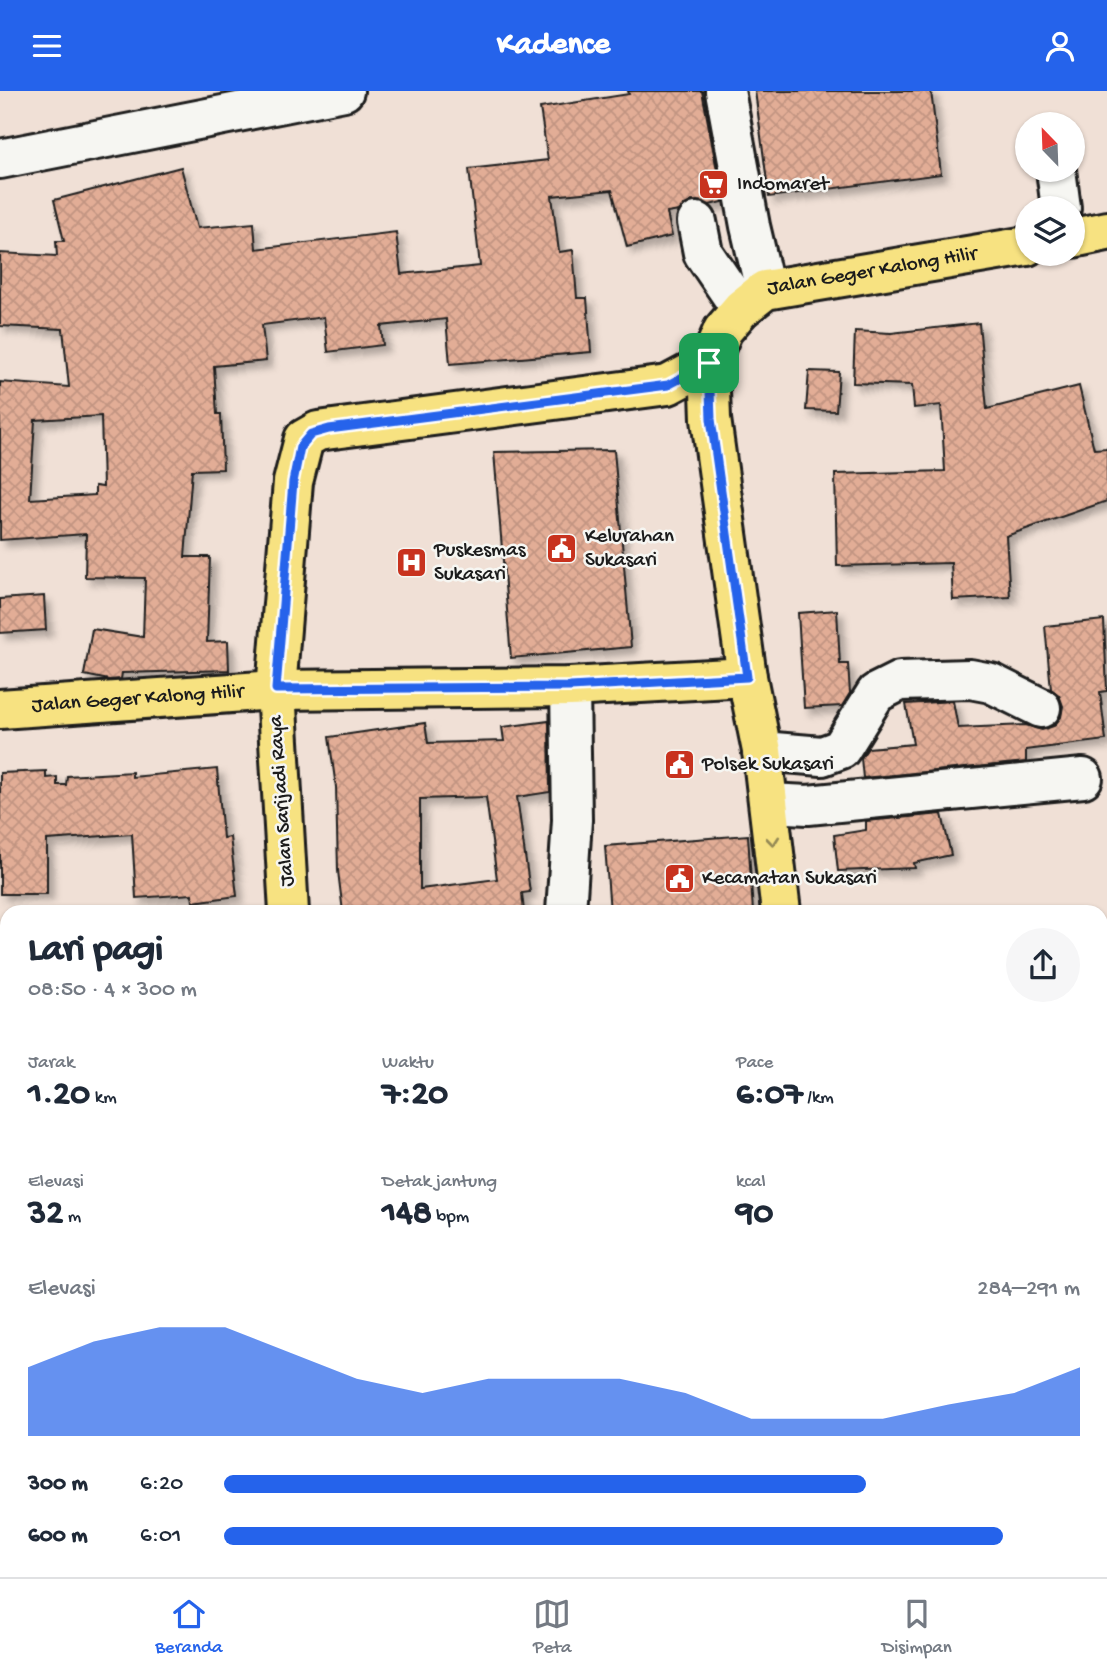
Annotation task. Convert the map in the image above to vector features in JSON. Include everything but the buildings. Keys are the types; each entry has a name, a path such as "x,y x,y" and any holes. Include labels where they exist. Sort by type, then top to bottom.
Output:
{"main road":[{"path":"1085,236 1107,231"},
{"name":"Jalan Geger Kalong Hilir","path":"709,363 723,330 753,300 1015,248"},
{"path":"276,689 293,482 300,447 309,435 329,429 668,385 709,363 711,419 747,677 762,751 780,905"},
{"path":"668,385 686,391 702,405 711,419"},
{"name":"Jalan Geger Kalong Hilir","path":"0,709 276,689 570,687 747,677"},
{"name":"Jalan Sarijadi Raya","path":"276,689 289,905"}],"street":[{"path":"0,159 344,91"},
{"path":"725,91 750,226 753,300"},
{"path":"697,222 703,253 753,300"},
{"path":"762,751 822,756 841,749 876,693 900,681 970,679 991,683 1041,708"},
{"path":"566,905 572,820 570,687"},
{"path":"769,803 807,805 1083,778"}],"place":[{"name":"Indomaret","path":"714,185"},
{"name":"Kelurahan Sukasari","path":"562,549"},
{"name":"Puskesmas Sukasari","path":"411,563"},
{"name":"Polsek Sukasari","path":"679,765"},
{"name":"Kecamatan Sukasari","path":"679,879"}],"route":[{"path":"709,363 711,419 747,677 570,687 276,689 293,482 300,447 309,435 329,429 668,385 690,376 709,363"}]}
